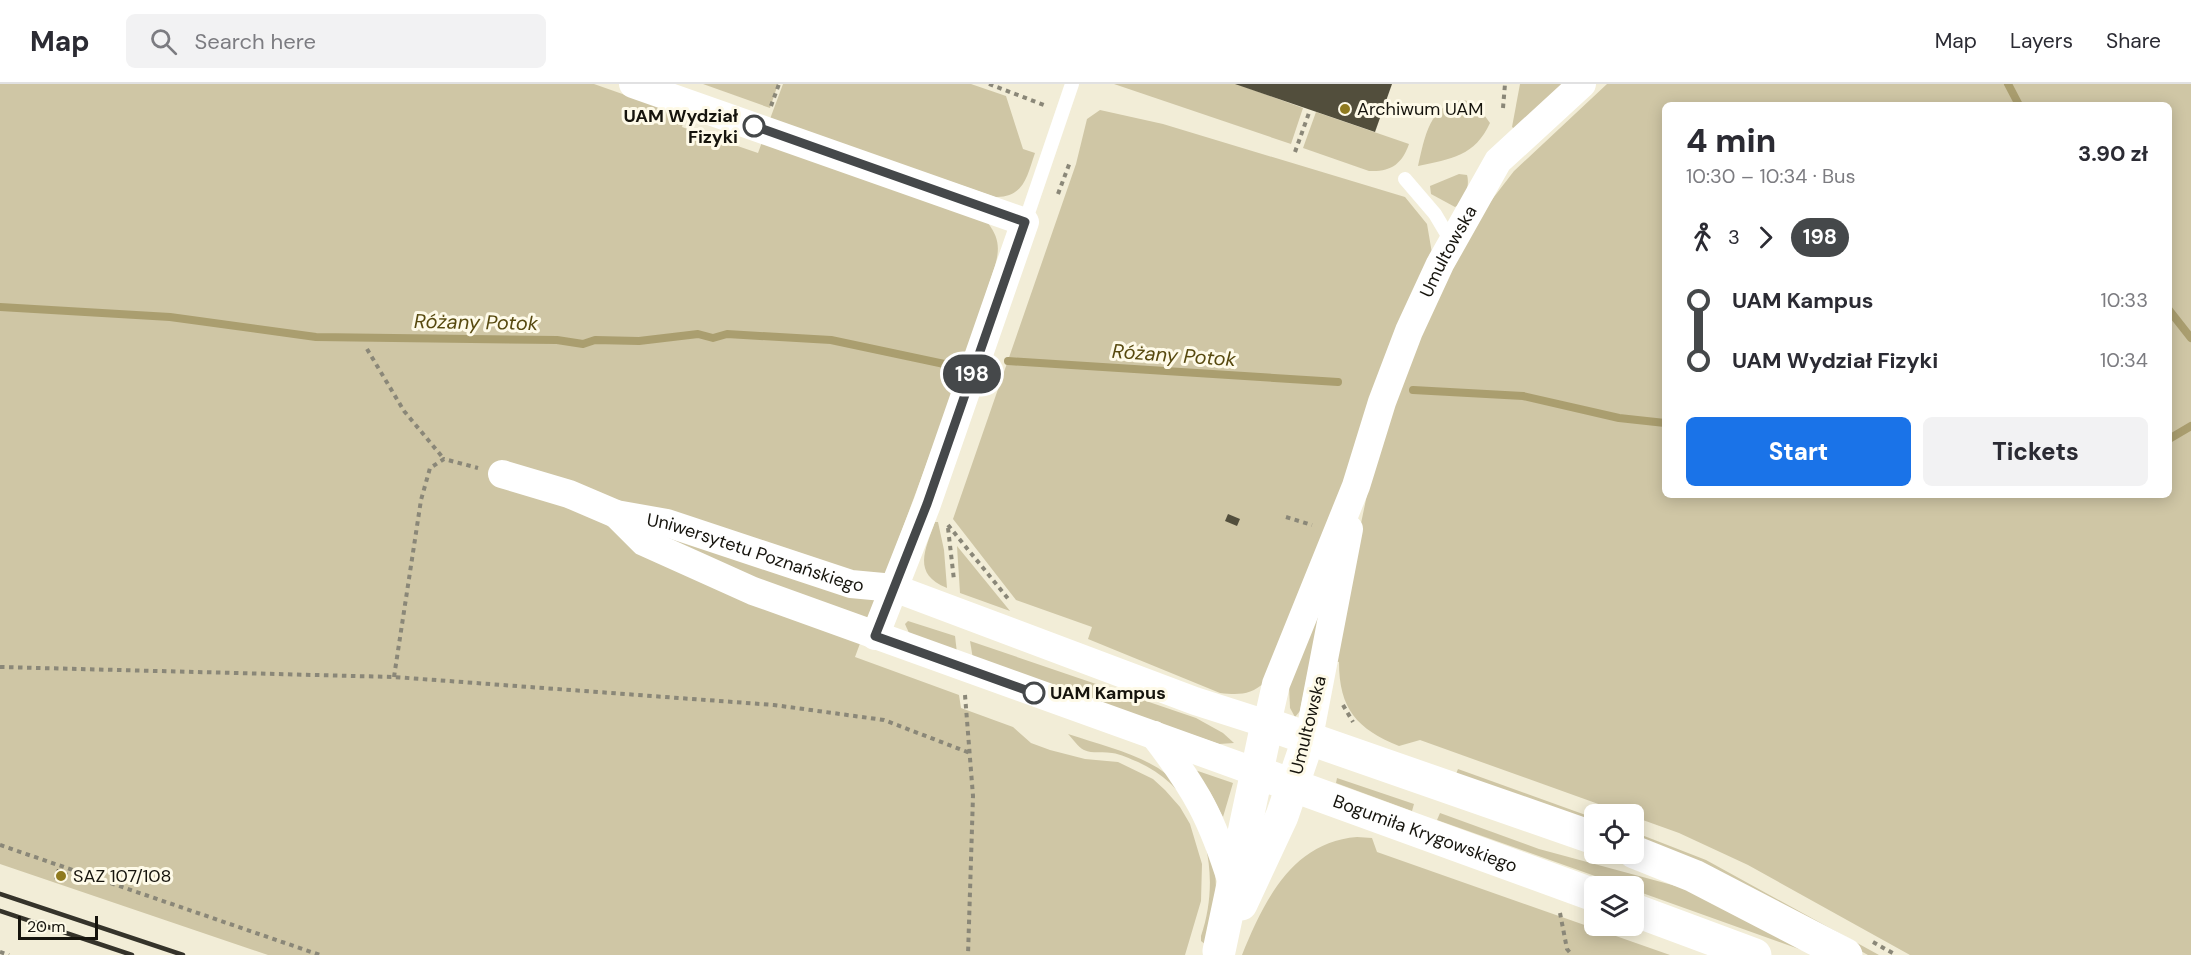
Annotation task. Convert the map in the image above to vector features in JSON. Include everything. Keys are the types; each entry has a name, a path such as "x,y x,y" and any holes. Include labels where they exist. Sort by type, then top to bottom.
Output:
{"street":[{"path":"633,84 1025,222 931,493 875,636"},
{"name":"Umultowska","path":"1218,953 1276,684 1356,486 1382,402 1409,331 1451,242 1498,161 1582,84"},
{"name":"Uniwersytetu Poznańskiego","path":"502,474 569,494 616,514 667,524 851,584 894,588 1195,701 1309,737"},
{"name":"Umultowska","path":"1218,953 1282,816 1309,737 1344,563 1356,486"},
{"name":"Uniwersytetu Poznańskiego","path":"616,514 644,542 753,591 963,669 1256,772"},
{"path":"1154,735 1200,798 1217,834 1232,883"},
{"path":"1309,737 1584,834"},
{"name":"Bogumiła Krygowskiego","path":"1256,772 1584,891"},
{"path":"1644,856 1741,898 1846,955"},
{"path":"1644,914 1755,955"}],"lane":[{"path":"1025,222 1072,84"},
{"path":"1405,179 1435,214 1451,242"}],"path":[{"path":"988,84 1064,112"},
{"path":"1503,108 1505,84"},
{"path":"1296,152 1310,110"},
{"path":"1058,195 1070,162"},
{"path":"367,349 404,411 444,459 502,474"},
{"path":"394,676 421,500 430,468 444,459"},
{"path":"947,519 957,610"},
{"path":"948,525 1013,604"},
{"path":"0,667 394,676 774,705 884,720 970,753"},
{"path":"963,669 973,796 968,955"},
{"path":"1340,697 1345,711 1359,729"},
{"path":"0,845 320,955"},
{"path":"1561,909 1562,927 1572,955"},
{"path":"0,952 9,955"}],"shaded area":[{"path":"0,84 594,84 685,116 682,127 758,153 762,142 988,223 997,243 998,254 995,266 956,384 855,657 959,695 961,708 1013,727 1031,743 1085,759 1118,762 1153,779 1180,807 1190,824 1202,864 1201,901 1185,955 268,955 0,864"},
{"path":"703,84 778,84 770,108"},
{"path":"783,84 971,84 1006,96 1023,149 1035,153 1023,184 1018,190 1012,194 995,197 770,119"},
{"path":"1114,84 1237,84 1303,108 1291,144"},
{"path":"1520,84 1565,84 1516,130 1512,127"},
{"path":"1607,84 2191,84 2191,955 1910,955 1748,865 1679,833 1644,820 1644,804 1598,804 1420,740 1399,746 1372,732 1353,715 1347,705 1342,693 1339,662 1332,661 1368,490 1416,336 1487,206 1514,171"},
{"path":"1464,100 1476,104 1490,123 1484,134 1477,143 1461,154 1418,166 1426,133 1436,115 1452,103"},
{"path":"1100,110 1163,124 1405,197 1427,224 1433,259 1265,682 1244,693 1220,693 1088,639 1092,627 1016,600 953,519 1076,164 1087,119"},
{"path":"1316,112 1409,144 1403,157 1395,165 1384,170 1369,171 1303,148"},
{"path":"1459,174 1467,175 1468,184 1464,198 1459,205 1455,207 1431,194 1430,186"},
{"path":"935,522 938,522 944,550 947,588 929,576 925,568 925,551"},
{"path":"957,546 1010,611 960,593"},
{"path":"1332,554 1300,711 1295,717 1290,708 1289,685"},
{"path":"908,621 955,636 957,653 909,633 905,624"},
{"path":"970,641 1196,718 1223,733 1234,743 1219,744 973,659"},
{"path":"1068,734 1148,762 1178,784 1193,803 1212,848 1215,873 1216,897 1206,945 1201,941 1201,936 1210,886 1208,860 1203,836 1193,813 1179,793 1161,775 1122,755 1084,750"},
{"path":"1192,769 1233,783 1223,817 1210,792"},
{"path":"1458,769 1584,814 1584,819 1456,774"},
{"path":"1337,778 1414,804 1412,811 1336,783"},
{"path":"1440,813 1539,849 1584,861 1584,864 1594,864 1639,876 1595,876 1437,820"},
{"path":"1644,836 1706,860 1879,955 1868,955 1738,883 1644,841"},
{"path":"1357,837 1372,838 1377,852 1584,925 1584,936 1616,936 1670,955 1242,955 1260,914 1283,878 1298,862 1334,841"},
{"path":"1644,877 1687,889 1813,954 1644,894"}],"building":[{"name":"Archiwum UAM","path":"1235,84 1392,84 1375,132"},
{"path":"1228,514 1240,519 1237,526 1225,521"},
{"name":"SAZ 107/108","path":"57,869 68,873 65,882 54,879"}],"waterway":[{"path":"2008,84 2017,102"},
{"name":"Różany Potok","path":"0,307 170,317 316,337 557,340 583,344 595,340 639,341 698,334 713,338 727,334 831,340 949,365"},
{"path":"2172,314 2191,338"},
{"name":"Różany Potok","path":"1008,361 1338,382"},
{"name":"Różany Potok","path":"1413,390 1523,396 1619,418 1662,423"},
{"name":"Różany Potok","path":"2172,437 2191,426"}],"railway":[{"path":"0,894 183,955"},
{"path":"0,911 132,955"}],"bus line":[{"name":"198","path":"754,126 1025,222 927,504 875,636 1034,693"}],"place":[{"name":"Archiwum UAM","path":"1345,109"},
{"name":"UAM Wydział Fizyki","path":"754,126"},
{"name":"UAM Kampus","path":"1034,693"},
{"name":"SAZ 107/108","path":"61,876"}]}
